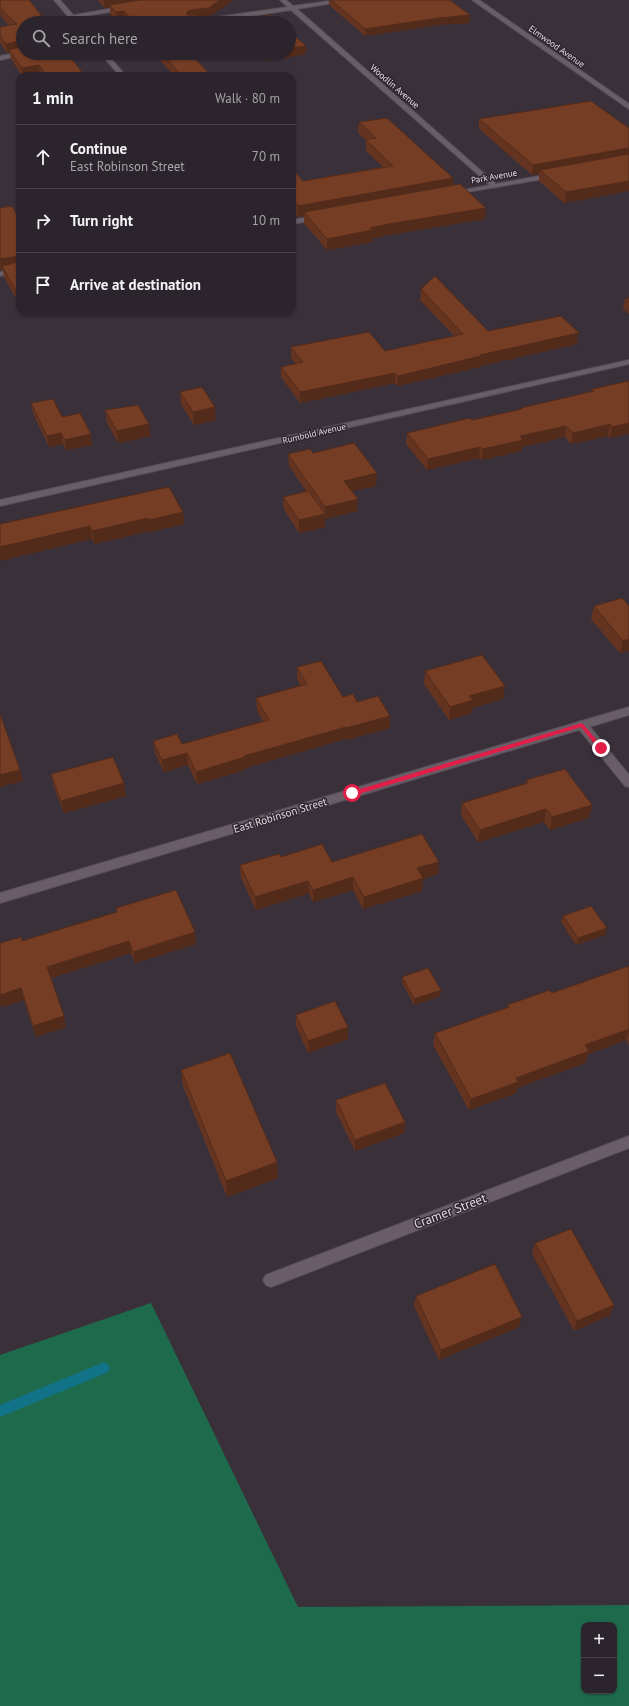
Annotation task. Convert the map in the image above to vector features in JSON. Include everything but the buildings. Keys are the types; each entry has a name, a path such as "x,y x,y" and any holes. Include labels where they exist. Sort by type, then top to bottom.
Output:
{"street":[{"path":"58,0 72,16 133,7"},
{"name":"Woodlin Avenue","path":"283,0 495,186"},
{"path":"239,16 348,0"},
{"name":"Elmwood Avenue","path":"475,0 629,107"},
{"path":"0,58 16,55"},
{"path":"109,60 120,72"},
{"name":"Park Avenue","path":"440,196 562,174"},
{"path":"296,221 323,217"},
{"path":"0,274 16,271"},
{"name":"Rumbold Avenue","path":"0,503 629,362"},
{"name":"East Robinson Street","path":"0,898 629,711"},
{"path":"582,725 629,783"},
{"name":"Cramer Street","path":"272,1280 629,1142"}],"green space":[{"path":"151,1303 298,1607 629,1605 629,1706 0,1706 0,1355"}],"waterway":[{"path":"0,1411 104,1368"}],"route":[{"path":"352,793 582,725 601,748"}]}
